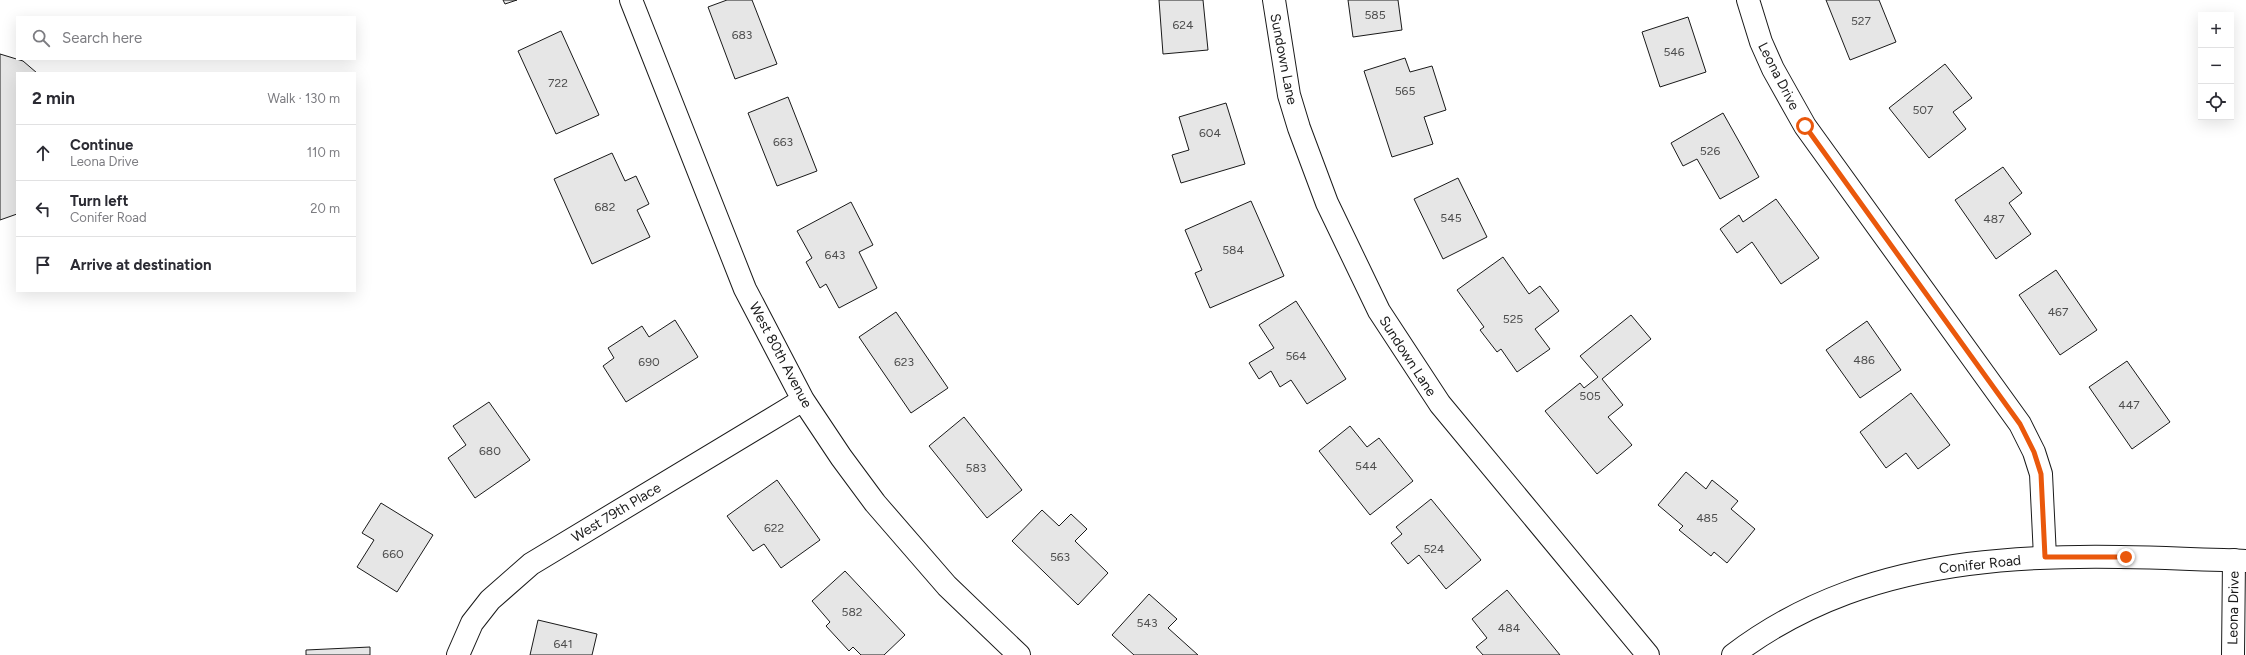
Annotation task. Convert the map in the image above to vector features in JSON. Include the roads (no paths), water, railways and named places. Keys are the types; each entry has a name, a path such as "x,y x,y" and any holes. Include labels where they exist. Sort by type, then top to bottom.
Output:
{"street":[{"name":"West 80th Avenue","path":"631,0 745,289 803,400 841,457 876,503 947,586 1019,655"},
{"name":"Sundown Lane","path":"1274,0 1289,95 1299,128 1327,203 1379,312 1440,404 1648,655"},
{"name":"Leona Drive","path":"1748,0 1761,42 1773,69 1805,126 2020,424 2034,452 2041,474 2045,557"},
{"name":"West 79th Place","path":"458,655 476,617 490,600 526,568 803,400"},
{"name":"Conifer Road","path":"1733,655 1806,610 1869,584 1935,568 1979,561 2045,557 2126,557 2240,561"},
{"name":"Leona Drive","path":"2233,655 2240,561"}]}
